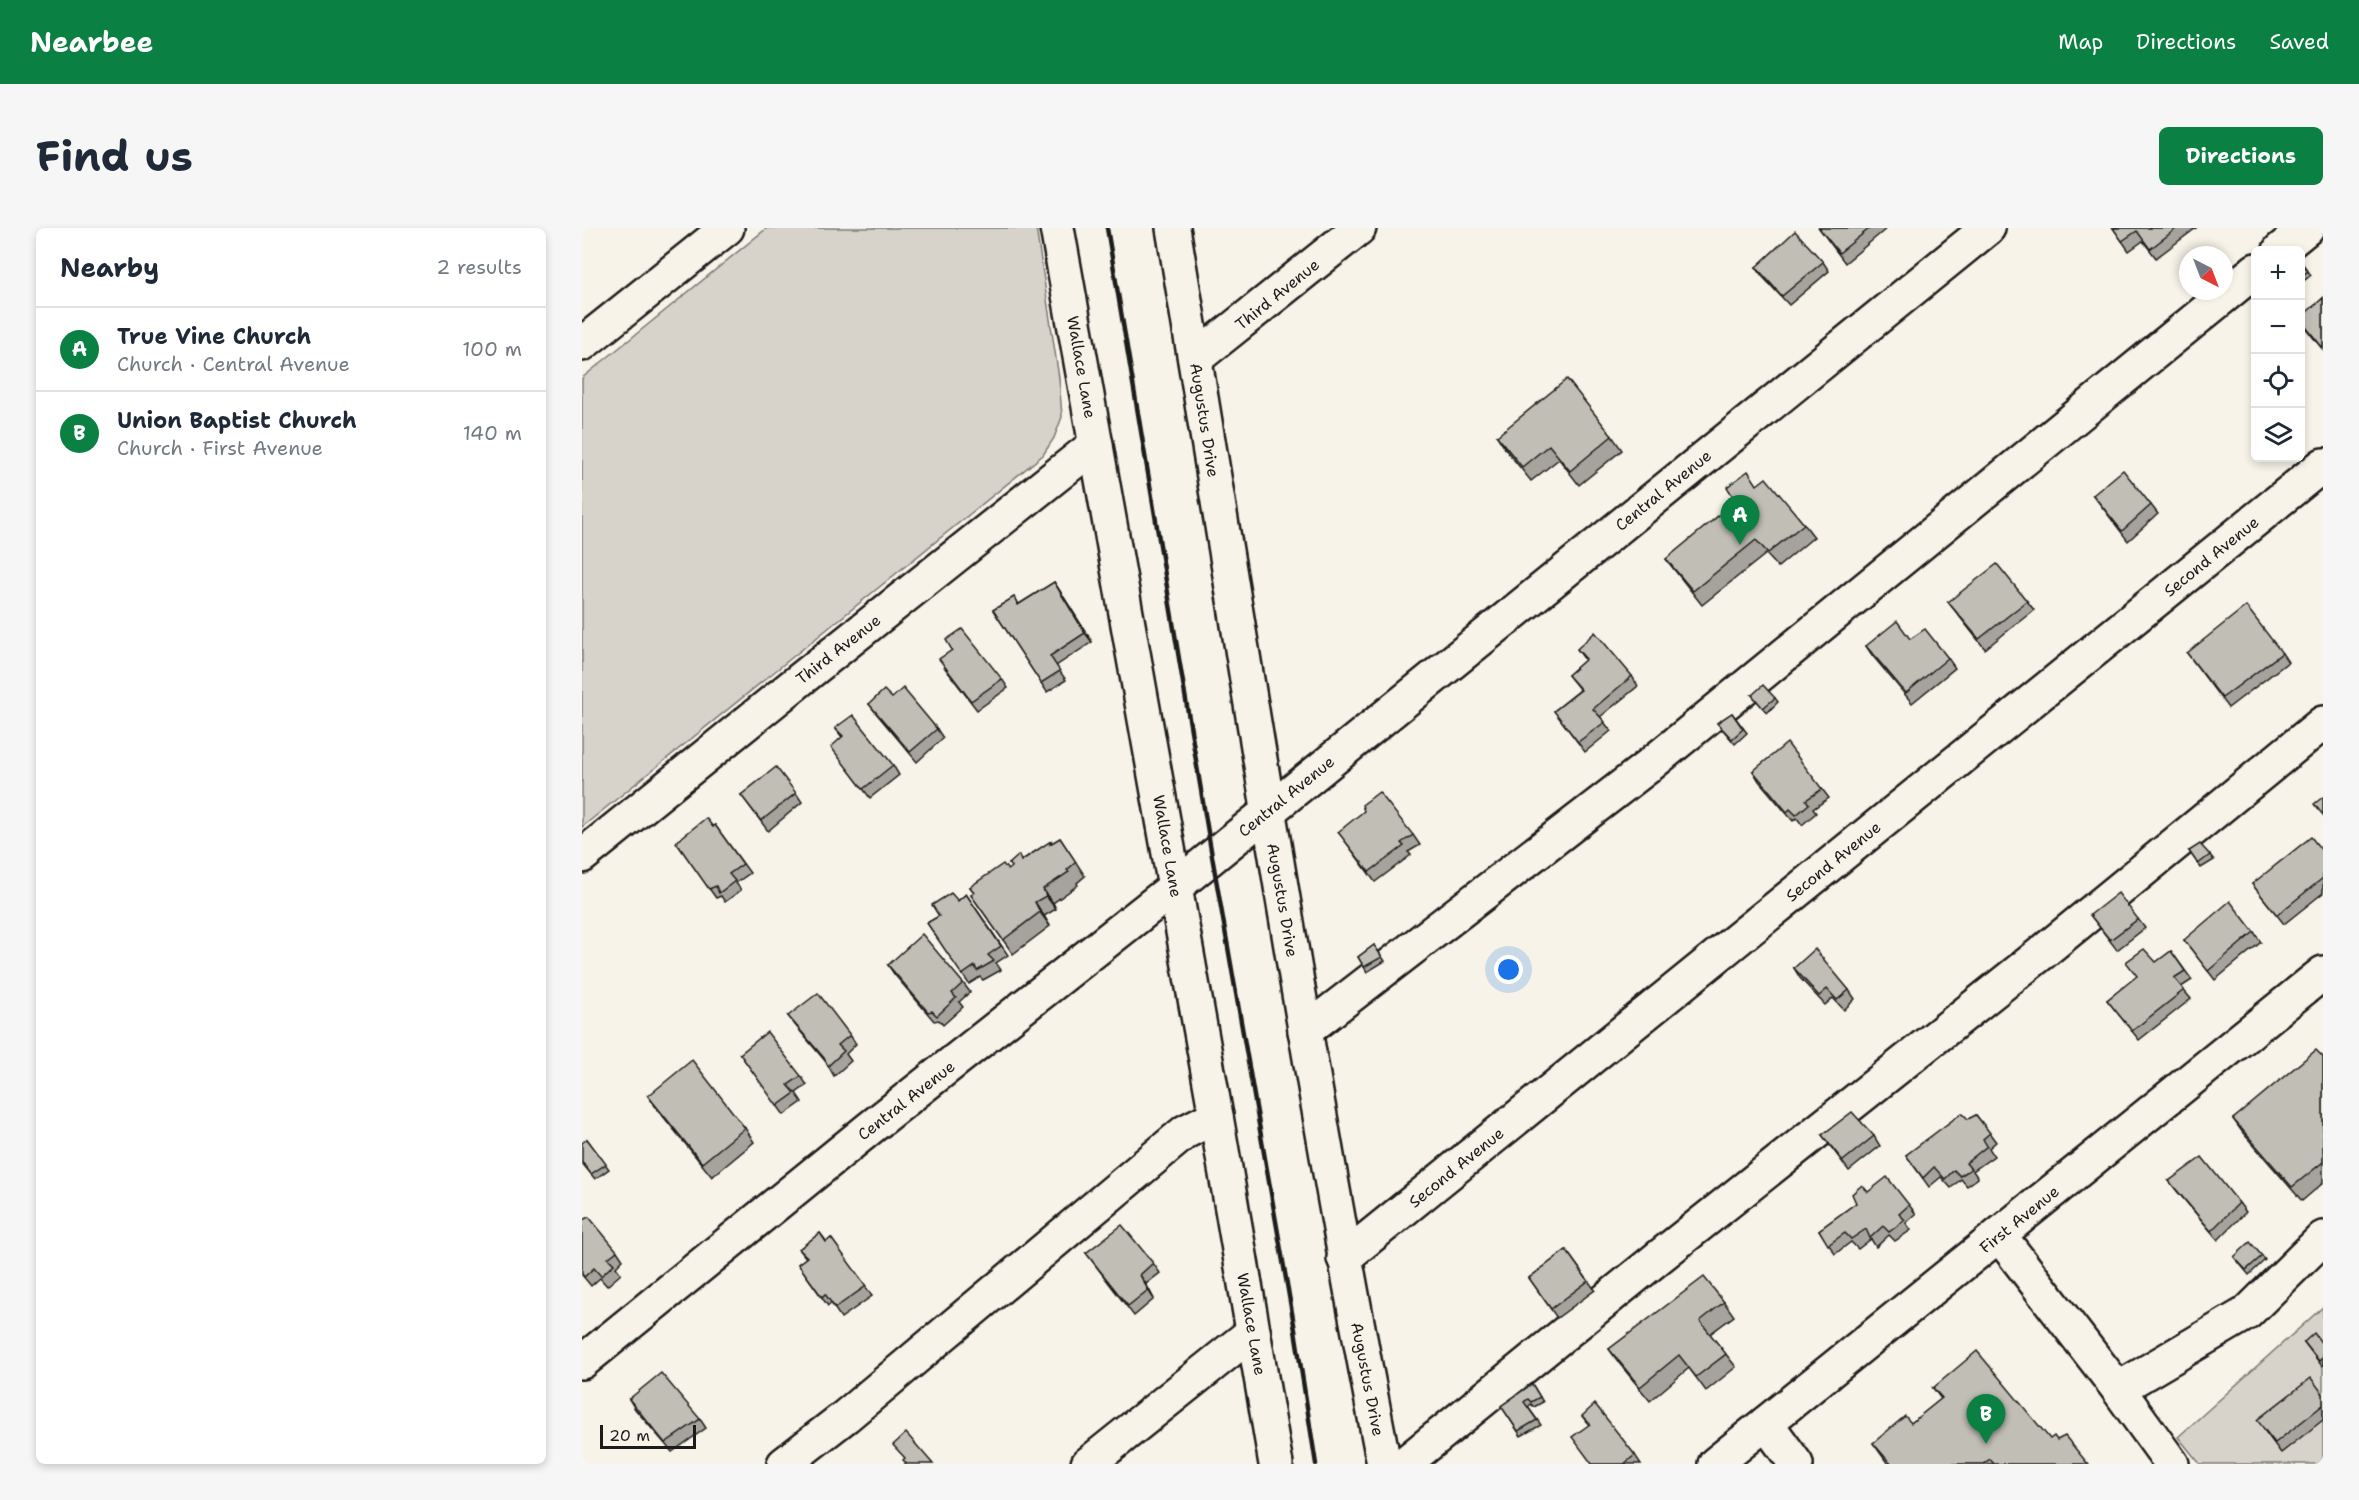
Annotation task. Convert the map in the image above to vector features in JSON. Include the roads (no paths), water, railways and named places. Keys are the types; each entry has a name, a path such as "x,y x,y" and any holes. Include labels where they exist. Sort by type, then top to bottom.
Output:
{"street":[{"path":"582,344 727,228"},
{"name":"Wallace Lane","path":"1057,228 1276,1464"},
{"name":"Augustus Drive","path":"1173,228 1305,1031 1344,1258 1384,1464"},
{"name":"Third Avenue","path":"1195,359 1359,228"},
{"name":"Central Avenue","path":"582,1362 870,1128 1268,812 1988,228"},
{"path":"2285,246 2307,228"},
{"path":"1305,1031 1646,768 2251,274"},
{"name":"Third Avenue","path":"582,856 1096,444"},
{"name":"Second Avenue","path":"1344,1258 2323,465"},
{"path":"1404,1464 1641,1271 2043,952 2323,723"},
{"name":"First Avenue","path":"1715,1464 2322,976"},
{"path":"784,1464 846,1416 1185,1132 1216,1116"},
{"path":"1999,1235 2118,1389 2172,1464"},
{"path":"2118,1389 2247,1313 2323,1238"},
{"path":"1088,1464 1253,1332"},
{"path":"1766,1423 1796,1464"}],"railway":[{"path":"1107,228 1316,1464"}],"place":[{"name":"True Vine Church","path":"1740,545"},
{"name":"Union Baptist Church","path":"1986,1444"}]}
